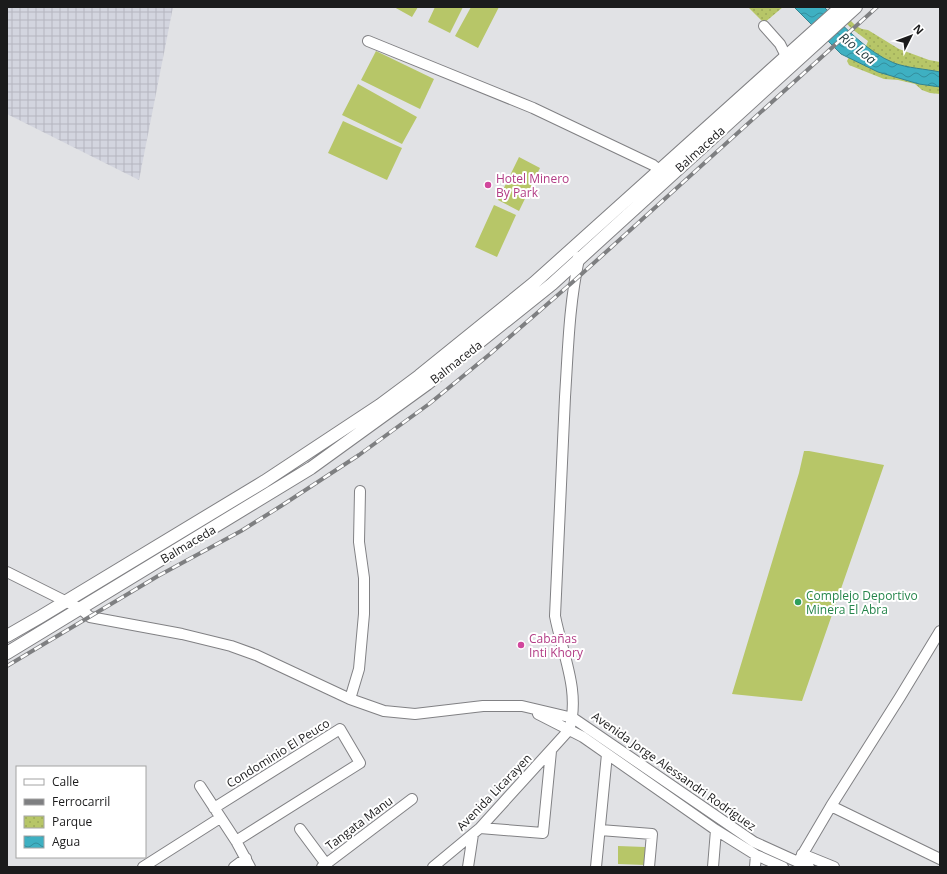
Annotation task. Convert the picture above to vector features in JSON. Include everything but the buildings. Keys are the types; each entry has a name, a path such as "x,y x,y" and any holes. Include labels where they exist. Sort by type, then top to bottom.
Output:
{"main road":[{"name":"Balmaceda","path":"7,653 311,468 427,384 552,284 575,254 659,170 786,56 811,41 841,7"},
{"name":"Balmaceda","path":"7,636 265,481 380,405 575,254 811,41 855,8"}],"street":[{"path":"764,26 780,44 786,56"},
{"path":"368,41 533,108 653,165 659,170"},
{"path":"570,730 573,718 573,687 559,638 555,616 568,340 575,254"},
{"path":"552,284 558,282 566,284 573,293"},
{"path":"350,699 359,669 364,614 364,578 359,542 360,491"},
{"name":"Avenida Jorge Alessandri Rodríguez","path":"7,572 81,609 90,617 182,634 231,646 256,655 350,699 384,711 415,714 483,706 522,706 573,718 754,842 800,858 809,867"},
{"path":"834,867 800,858 940,632"},
{"name":"Avenida Jorge Alessandri Rodríguez","path":"522,706 583,737 716,830 756,855 783,867"},
{"name":"Condominio El Peuco","path":"214,808 340,730 360,763 236,841"},
{"name":"Avenida Licarayen","path":"433,867 477,831 570,730"},
{"path":"468,867 477,831 543,833 550,751"},
{"path":"596,867 607,754"},
{"path":"200,786 236,841 248,863 234,867"},
{"name":"Tangata Manu","path":"324,865 412,800"},
{"path":"831,806 940,859"},
{"path":"143,867 220,818"},
{"path":"300,829 324,865"},
{"path":"600,830 652,834 649,867"},
{"path":"713,867 716,830"},
{"path":"755,867 756,855"}],"shaded area":[{"path":"7,7 173,7 139,180 7,114"}],"green space":[{"path":"394,7 418,7 412,17"},
{"path":"435,7 463,7 450,33 428,22"},
{"path":"471,7 499,7 478,48 455,36"},
{"path":"748,7 783,7 764,23"},
{"path":"830,7 837,7 856,26 868,30 899,49 929,60 940,62 940,94 922,90 915,84 898,80 884,79 849,65 847,61 849,57 866,46 868,41 852,29"},
{"path":"376,51 434,79 420,109 361,80"},
{"path":"358,84 417,117 402,144 342,115"},
{"path":"343,121 402,148 387,180 328,153"},
{"path":"519,157 540,168 519,211 498,200"},
{"path":"494,205 516,215 497,257 475,247"},
{"name":"Complejo Deportivo Minera El Abra","path":"804,451 884,465 802,701 732,694 799,473"},
{"path":"618,846 645,847 645,865 618,864"}],"water":[{"name":"Río Loa","path":"794,7 824,7 866,46 884,58 905,66 940,72 940,87 919,84 878,72 841,54"}],"railway":[{"path":"7,666 158,576 241,531 359,455 429,404 490,354 575,280 877,7"}],"place":[{"name":"Hotel Minero By Park","path":"488,185"},
{"name":"Complejo Deportivo Minera El Abra","path":"798,602"},
{"name":"Cabañas Inti Khory","path":"521,645"}]}
